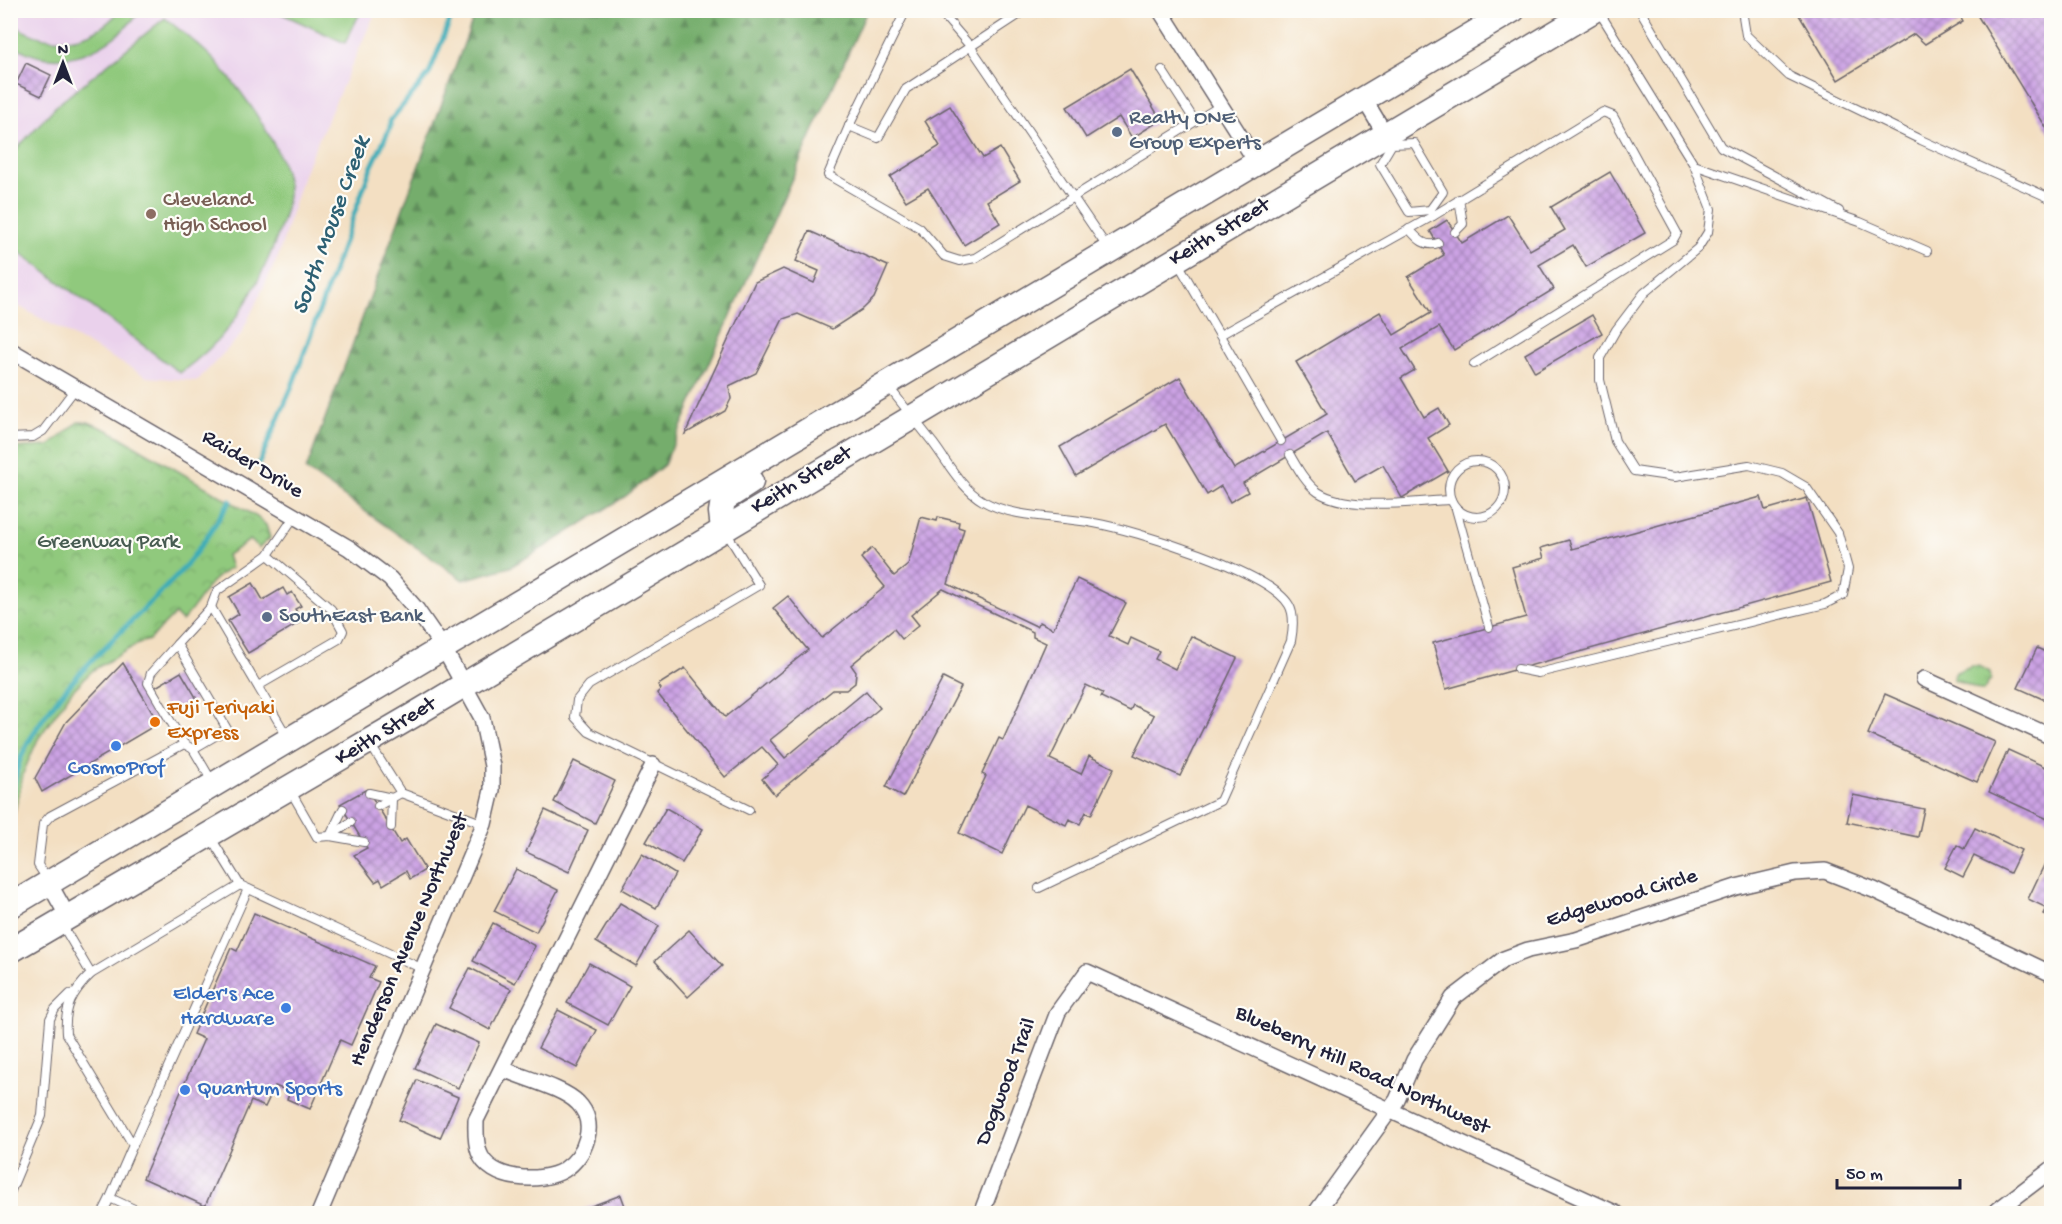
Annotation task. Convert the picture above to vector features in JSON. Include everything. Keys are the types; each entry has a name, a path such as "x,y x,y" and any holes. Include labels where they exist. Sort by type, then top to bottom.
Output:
{"main road":[{"name":"Keith Street","path":"14,904 1513,10"},
{"name":"Keith Street","path":"10,951 369,742 1176,259 1389,139 1596,10"},
{"path":"723,529 721,512 723,500 804,448 830,417"}],"street":[{"path":"1160,10 1257,163"},
{"path":"1364,99 1389,139"},
{"name":"Raider Drive","path":"10,350 349,548 390,579 417,610 444,649"},
{"name":"Henderson Avenue Northwest","path":"319,1214 484,824 492,790 492,766 482,718 444,649"},
{"path":"1924,680 2052,737"},
{"path":"503,1069 566,1095 581,1108 588,1122 586,1145 563,1171 543,1176 505,1176 495,1171 480,1154 476,1141 476,1120 653,765"},
{"name":"Edgewood Circle","path":"1315,1214 1390,1109 1414,1060 1453,998 1504,958 1576,940 1736,887 1795,873 1825,871 1850,879 2052,974"},
{"path":"49,883 64,920"},
{"name":"Blueberry Hill Road Northwest","path":"1087,972 1617,1214"},
{"name":"Dogwood Trail","path":"981,1214 1058,1012 1087,972"},
{"path":"1993,1214 2052,1169"}],"lane":[{"path":"906,10 849,126 828,175 920,228 944,256 960,261 975,258 1220,106"},
{"path":"939,10 970,46 1075,196 1109,251"},
{"path":"849,126 878,138 906,88 1026,10"},
{"path":"1518,669 1538,673 1825,604 1843,596 1848,568 1838,533 1806,487 1782,473 1749,465 1675,477 1634,471 1615,441 1600,380 1600,358 1616,330 1644,293 1698,248 1708,232 1711,209 1694,165 1596,10"},
{"path":"1640,10 1721,147 1860,222"},
{"path":"1742,10 1746,35 1789,76 1921,140 2052,199"},
{"path":"1162,70 1195,122"},
{"path":"1220,335 1409,229 1431,213 1459,200 1603,112 1613,116 1677,233 1673,240 1474,364"},
{"path":"1389,139 1414,143 1443,192 1431,213 1409,212 1380,164 1389,139"},
{"path":"1694,165 1860,222 1927,251"},
{"path":"1455,232 1463,224 1459,200"},
{"path":"1409,229 1421,242 1432,245 1438,243"},
{"path":"1176,259 1281,441"},
{"path":"886,384 963,484 985,502 1006,509 1095,523 1153,537 1249,576 1274,590 1289,605 1292,618 1291,641 1220,801 1039,888"},
{"path":"10,438 33,437 43,431 75,388"},
{"path":"1290,455 1316,491 1326,496 1356,503 1453,504 1470,517 1488,515 1502,503 1505,485 1502,476 1488,464 1469,462 1454,473 1450,482 1453,504 1489,627"},
{"path":"215,786 193,749 184,744 148,683 151,673 211,607 217,591 268,555 294,517"},
{"path":"723,529 759,585 589,685 577,700 575,717 589,732 749,810"},
{"path":"258,686 339,639 343,631 331,609 268,555"},
{"path":"211,607 290,741"},
{"path":"177,644 227,729 193,749"},
{"path":"369,742 401,793 484,824"},
{"path":"49,883 38,865 43,824 50,816 184,744"},
{"path":"289,789 317,837 330,836 364,842"},
{"path":"369,793 392,798"},
{"path":"378,806 401,793"},
{"path":"391,827 392,798"},
{"path":"330,836 343,809"},
{"path":"330,836 351,822"},
{"path":"209,836 240,885 423,969"},
{"path":"10,1193 42,1116 50,1019 55,1009 91,974 240,885"},
{"path":"102,1214 248,889"},
{"path":"64,920 91,974"},
{"path":"76,989 66,1014 66,1034 133,1144"},
{"path":"110,1198 145,1214"}],"shaded area":[{"name":"Cleveland High School","path":"11,11 376,11 304,172 278,257 240,336 197,381 147,377 11,302"}],"green space":[{"path":"120,10 140,11 114,38 81,54 64,58 46,58 28,53 11,43 11,23 39,36 68,39 96,30 109,22"},
{"path":"361,10 345,43 276,11"},
{"path":"476,11 867,11 664,465 626,496 510,567 463,580 306,470"},
{"name":"Cleveland High School","path":"165,18 211,57 251,106 263,124 281,161 287,178 288,194 285,212 275,242 248,300 219,339 180,373 10,245 11,155 56,106"},
{"name":"Greenway Park","path":"78,422 88,422 110,431 257,517 266,525 270,538 259,548 250,540 227,555 231,568 215,579 182,621 175,614 149,640 139,643 93,670 71,692 38,739 24,771 11,827 11,448 49,446"},
{"path":"1971,666 1978,666 1990,672 1991,679 1983,691 1953,679 1956,672"}],"building":[{"path":"1796,10 1852,10 1856,16 1865,10 1957,10 1963,21 1925,44 1914,34 1838,80"},
{"path":"1974,10 2052,10 2052,137"},
{"path":"26,63 51,75 41,96 16,84"},
{"path":"1130,69 1161,120 1132,138 1119,117 1086,138 1067,107"},
{"path":"950,106 983,158 1000,148 1020,181 987,201 1000,223 964,245 928,188 906,201 890,177 940,146 925,121"},
{"path":"1610,172 1645,233 1586,267 1573,245 1539,265 1554,289 1454,350 1439,327 1402,349 1415,370 1401,378 1424,417 1439,408 1449,425 1428,438 1448,471 1402,498 1383,465 1355,481 1327,433 1243,483 1248,492 1230,502 1221,486 1207,495 1165,424 1076,476 1060,447 1180,377 1234,469 1327,414 1296,362 1380,312 1394,335 1431,313 1408,277 1444,255 1430,231 1447,220 1462,243 1508,215 1530,250 1565,230 1551,207"},
{"path":"809,231 888,266 874,298 863,309 832,329 798,314 783,319 756,373 729,386 731,399 725,411 685,434 755,282 783,269 814,283 819,271 796,261"},
{"path":"1592,315 1602,333 1535,372 1525,354"},
{"path":"1761,497 1765,510 1807,498 1831,582 1446,689 1433,643 1526,617 1512,567 1544,558 1541,548 1569,540 1572,549"},
{"path":"921,517 937,521 938,517 959,522 958,527 964,529 948,584 1036,626 1040,622 1053,629 1077,579 1126,603 1109,636 1128,645 1131,638 1159,651 1155,659 1175,669 1191,636 1237,658 1180,776 1134,755 1154,715 1133,705 1130,711 1101,697 1103,693 1086,685 1050,759 1081,774 1089,756 1114,768 1091,815 1086,812 1080,824 1069,819 1066,825 1025,805 1002,854 959,833 986,776 982,774 999,738 1003,740 1046,643 1033,637 1033,632 943,589 911,615 919,625 902,639 894,629 851,665 856,672 855,683 846,690 833,690 770,740 785,758 866,691 880,708 775,795 762,779 778,765 762,747 725,777 657,693 661,689 658,685 685,668 725,717 808,650 773,608 788,596 822,638 885,587 861,558 872,548 894,576 908,565"},
{"name":"SouthEast Bank","path":"253,583 263,600 283,588 287,595 292,592 301,606 295,609 302,621 248,653 228,621 239,614 229,597"},
{"path":"2037,648 2052,655 2052,703 2018,688"},
{"path":"123,663 159,723 42,792 35,778 66,722"},
{"path":"181,672 197,699 170,715 154,688"},
{"path":"943,678 961,687 903,797 886,787"},
{"path":"1885,694 1995,742 1977,782 1868,734"},
{"path":"2008,750 2052,770 2052,821 1989,792"},
{"path":"574,761 615,781 595,823 554,802"},
{"path":"367,789 400,843 406,839 425,870 410,879 406,871 383,885 380,879 375,882 354,855 367,848 340,804"},
{"path":"1853,795 1924,809 1918,837 1847,822"},
{"path":"666,808 703,829 682,863 646,842"},
{"path":"545,810 588,830 569,872 526,852"},
{"path":"1975,828 2021,850 2010,873 1974,856 1963,877 1945,868 1957,845 1964,849"},
{"path":"642,854 675,874 656,908 622,889"},
{"path":"2047,859 2052,861 2052,918 2044,914 2047,908 2028,899"},
{"path":"516,869 558,890 536,932 494,911"},
{"path":"620,903 659,926 636,966 596,942"},
{"name":"Elder's Ace Hardware","path":"254,913 375,966 369,978 379,982 351,1045 340,1040 310,1109 287,1099 290,1092 275,1086 265,1107 251,1101 205,1206 143,1178 204,1039 193,1034 231,948 237,951"},
{"path":"493,923 535,946 515,983 473,961"},
{"path":"689,930 722,966 688,997 655,961"},
{"path":"589,963 630,986 608,1025 567,1003"},
{"path":"470,968 511,989 490,1030 449,1008"},
{"path":"558,1010 597,1030 577,1068 538,1048"},
{"path":"436,1024 479,1043 458,1088 415,1068"},
{"path":"417,1080 458,1097 440,1138 399,1120"},
{"path":"621,1195 628,1214 579,1214 578,1211"}],"waterway":[{"name":"South Mouse Creek","path":"259,463 291,389 370,170 390,128 390,121 429,74 454,10"},
{"name":"South Mouse Creek","path":"10,805 20,760 33,734 50,709 92,661 187,564 230,501"}],"place":[{"name":"Realty ONE Group Experts","path":"1117,132"},
{"name":"Cleveland High School","path":"151,214"},
{"name":"SouthEast Bank","path":"267,617"},
{"name":"Fuji Teriyaki Express","path":"155,722"},
{"name":"CosmoProf","path":"116,746"},
{"name":"Elder's Ace Hardware","path":"286,1008"},
{"name":"Quantum Sports","path":"185,1090"}]}
